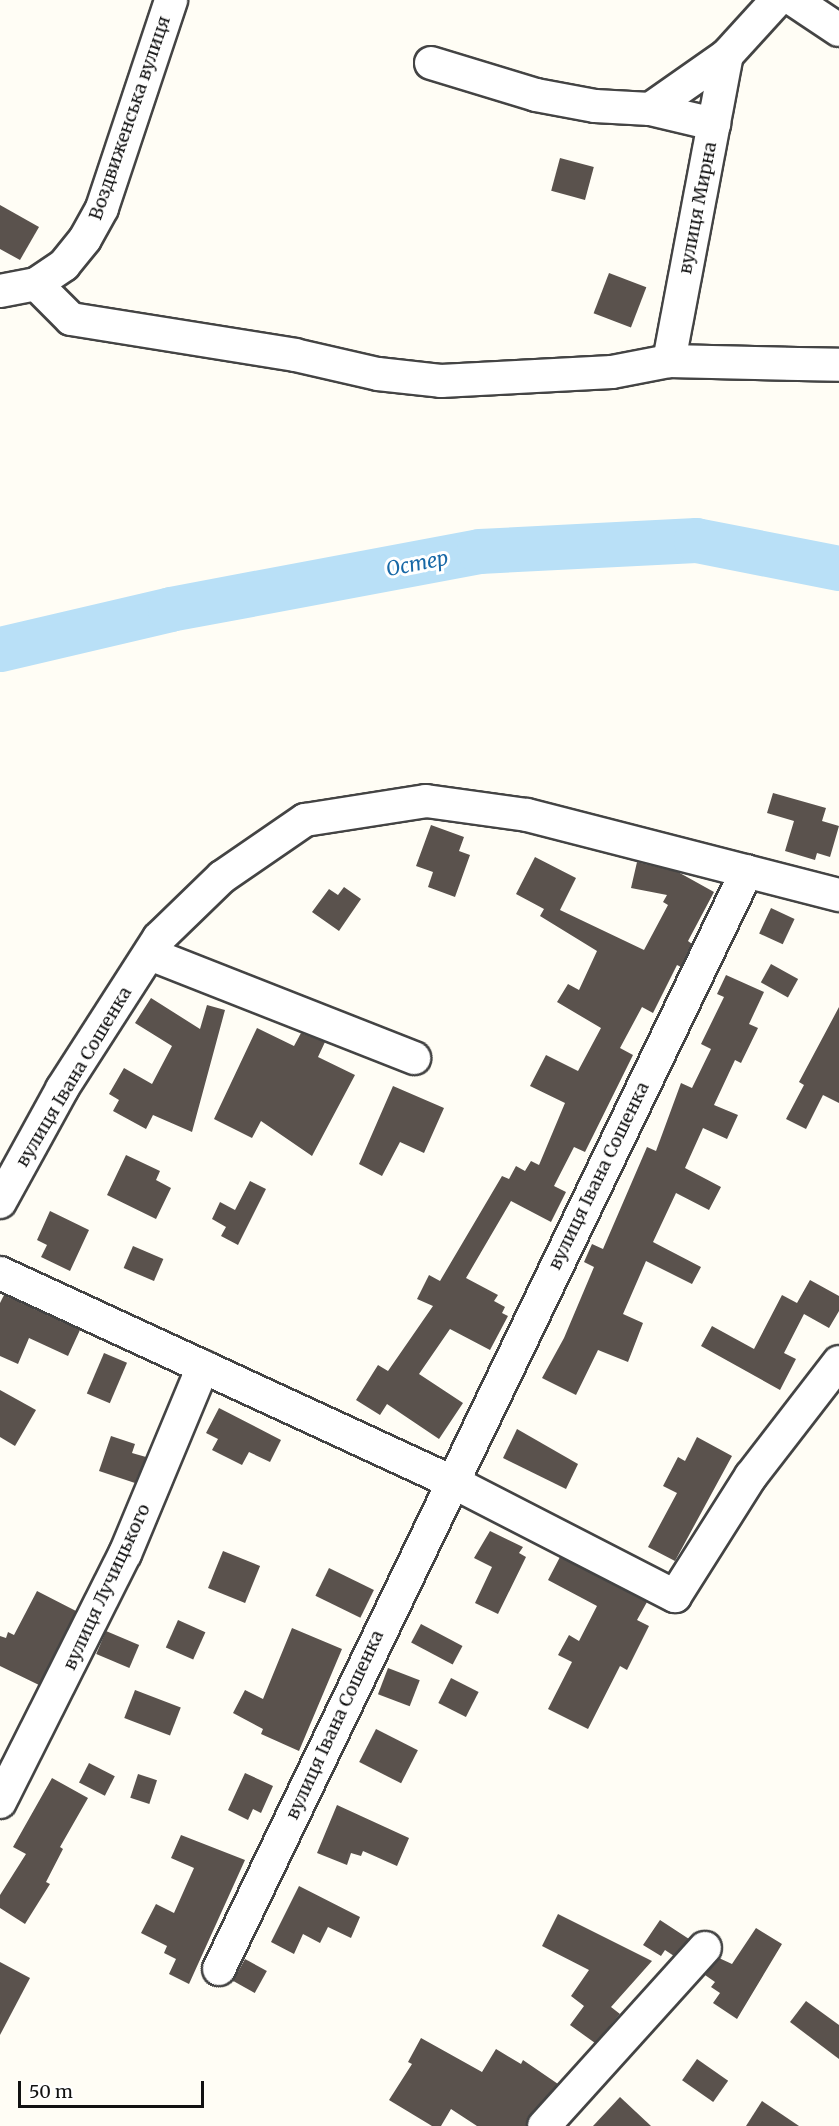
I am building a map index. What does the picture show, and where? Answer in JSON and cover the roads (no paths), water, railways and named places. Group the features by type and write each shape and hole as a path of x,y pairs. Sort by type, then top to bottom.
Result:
{"street":[{"name":"Воздвиженська вулиця","path":"0,291 36,284 64,265 85,239 102,208 171,0"},
{"path":"650,109 727,55 777,0"},
{"path":"794,0 839,30"},
{"name":"вулиця Мирна","path":"669,361 727,55"},
{"path":"431,63 536,95 595,106 650,109 714,124"},
{"path":"36,284 71,319 296,355 378,374 441,381 612,372 669,361 839,365"},
{"name":"вулиця Івана Сошенка","path":"0,1202 62,1089 159,938 222,877 305,820 426,801 527,815 839,895"},
{"name":"вулиця Івана Сошенка","path":"219,1969 450,1481 747,871"},
{"path":"150,954 414,1058"},
{"path":"0,1273 450,1481 675,1596 751,1476 839,1362"},
{"name":"вулиця Лучицького","path":"0,1802 125,1554 203,1367"},
{"path":"544,2126 705,1948"}],"waterway":[{"name":"Остер","path":"0,649 170,609 479,551 696,540 839,568"}]}
